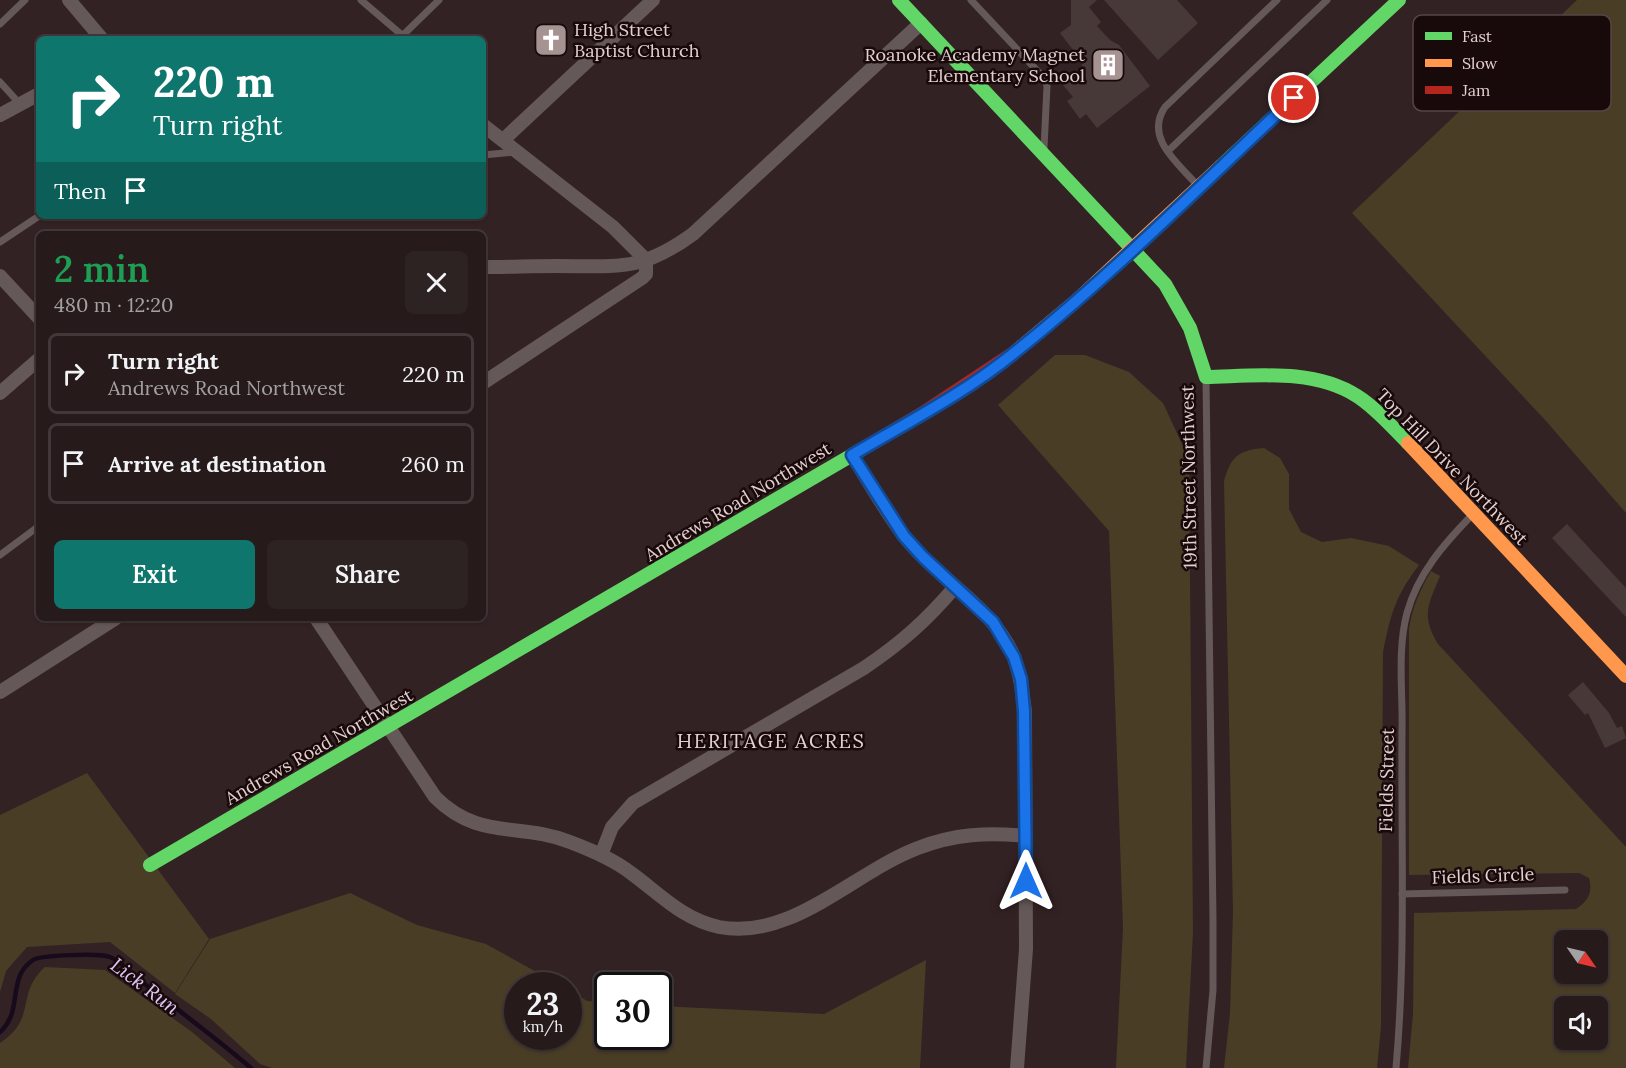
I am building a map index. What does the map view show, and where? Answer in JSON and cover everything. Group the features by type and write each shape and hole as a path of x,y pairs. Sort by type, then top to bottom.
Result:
{"street":[{"path":"69,0 99,36"},
{"path":"503,140 653,0"},
{"name":"19th Street Northwest","path":"899,0 1165,284 1181,307 1199,346 1206,377"},
{"name":"Andrews Road Northwest","path":"150,866 852,455 1013,354 1132,249 1399,0"},
{"path":"486,267 607,267 646,260 675,247 693,234 921,22"},
{"path":"0,115 36,96"},
{"path":"486,127 613,227 646,260 646,274 642,278 486,381"},
{"path":"0,276 36,315"},
{"path":"0,393 36,362"},
{"name":"Top Hill Drive Northwest","path":"1206,377 1281,376 1336,386 1352,393 1388,422 1626,676"},
{"path":"852,455 904,536 993,622 1004,637 1021,679 1024,711 1026,949 1017,1068"},
{"path":"601,855 612,827 633,803 864,668 925,622 956,587"},
{"path":"0,693 111,621"},
{"path":"318,621 435,797 447,809 481,826 556,837 601,855 630,872 678,911 698,921 719,927 740,929 774,924 798,914 884,864 942,840 995,833 1026,836"}],"lane":[{"path":"0,24 25,0"},
{"path":"361,0 400,36"},
{"path":"402,36 439,0"},
{"path":"971,0 1044,78 1047,86 1044,155"},
{"path":"1198,187 1164,147 1157,124 1165,107 1278,0"},
{"path":"1168,151 1327,0"},
{"path":"0,82 20,104"},
{"path":"486,155 518,152"},
{"path":"0,242 36,218"},
{"name":"19th Street Northwest","path":"1206,377 1213,920 1213,990 1206,1068"},
{"name":"Fields Street","path":"1396,1068 1403,976 1401,806 1404,627 1414,592 1428,566 1444,544 1474,513"},
{"path":"0,555 36,528"},
{"name":"Fields Circle","path":"1402,894 1565,890"}],"shaded area":[{"path":"1577,0 1626,0 1626,513 1546,421 1352,213 1460,111 1611,111 1611,15 1561,15"},
{"path":"1055,355 1085,355 1129,372 1163,403 1189,459 1193,932 1186,1068 1116,1068 1123,928 1109,531 998,405"},
{"path":"1264,448 1280,458 1289,474 1289,509 1301,532 1322,542 1351,538 1389,546 1419,565 1404,587 1395,606 1383,652 1381,1027 1377,1068 1224,1068 1230,1013 1233,911 1224,481 1237,456"},
{"path":"1431,571 1440,576 1428,610 1429,626 1438,644 1626,847 1626,1068 1408,1068 1413,1014 1414,913 1576,909 1584,903 1590,892 1589,878 1579,873 1409,875 1409,629 1420,592"},
{"path":"87,773 209,939 175,993 110,942 27,947 6,971 0,992 0,815"},
{"path":"350,893 417,925 486,944 537,972 504,972 504,1050 582,1050 582,998 594,1001 594,1050 672,1050 672,1007 824,1014 926,960 920,1068 272,1068 260,1064 211,1019 175,994 210,939"},
{"path":"45,967 105,970 192,1032 235,1068 0,1068 0,1043 12,1034 19,1024 31,987"}],"building":[{"name":"Roanoke Academy Magnet Elementary School","path":"1071,0 1097,0 1089,7 1101,22 1097,26 1110,40 1119,45 1150,86 1097,128 1086,114 1080,119 1067,101 1073,97 1063,85 1083,69 1080,59 1060,33 1071,25"},
{"path":"1104,0 1177,0 1198,23 1158,60"},
{"path":"1567,524 1626,588 1626,617 1552,538"},
{"path":"1583,682 1609,713 1617,728 1622,726 1626,738 1605,748 1588,713 1585,715 1568,695"}],"waterway":[{"name":"Lick Run","path":"0,1032 7,1024 11,1014 20,976 33,960 58,956 104,956 124,966 251,1068"}],"traffic: fast":[{"path":"899,0 1165,284 1190,328 1206,377 1264,375 1303,377 1322,381 1340,387 1364,401 1408,443"},
{"path":"1221,166 1399,0"},
{"path":"150,865 859,451"}],"traffic: slow":[{"path":"1015,352 1077,300 1221,166"},
{"path":"1408,443 1626,676"}],"traffic: jam":[{"path":"859,451 923,413 1015,352"}],"place":[{"name":"High Street Baptist Church","path":"551,40"},
{"name":"Roanoke Academy Magnet Elementary School","path":"1108,65"}],"district":[{"name":"HERITAGE ACRES","path":"771,741"}],"route":[{"path":"1026,881 1024,711 1021,679 1014,657 993,622 923,557 904,536 852,455 1013,354 1077,300 1294,98"}]}
